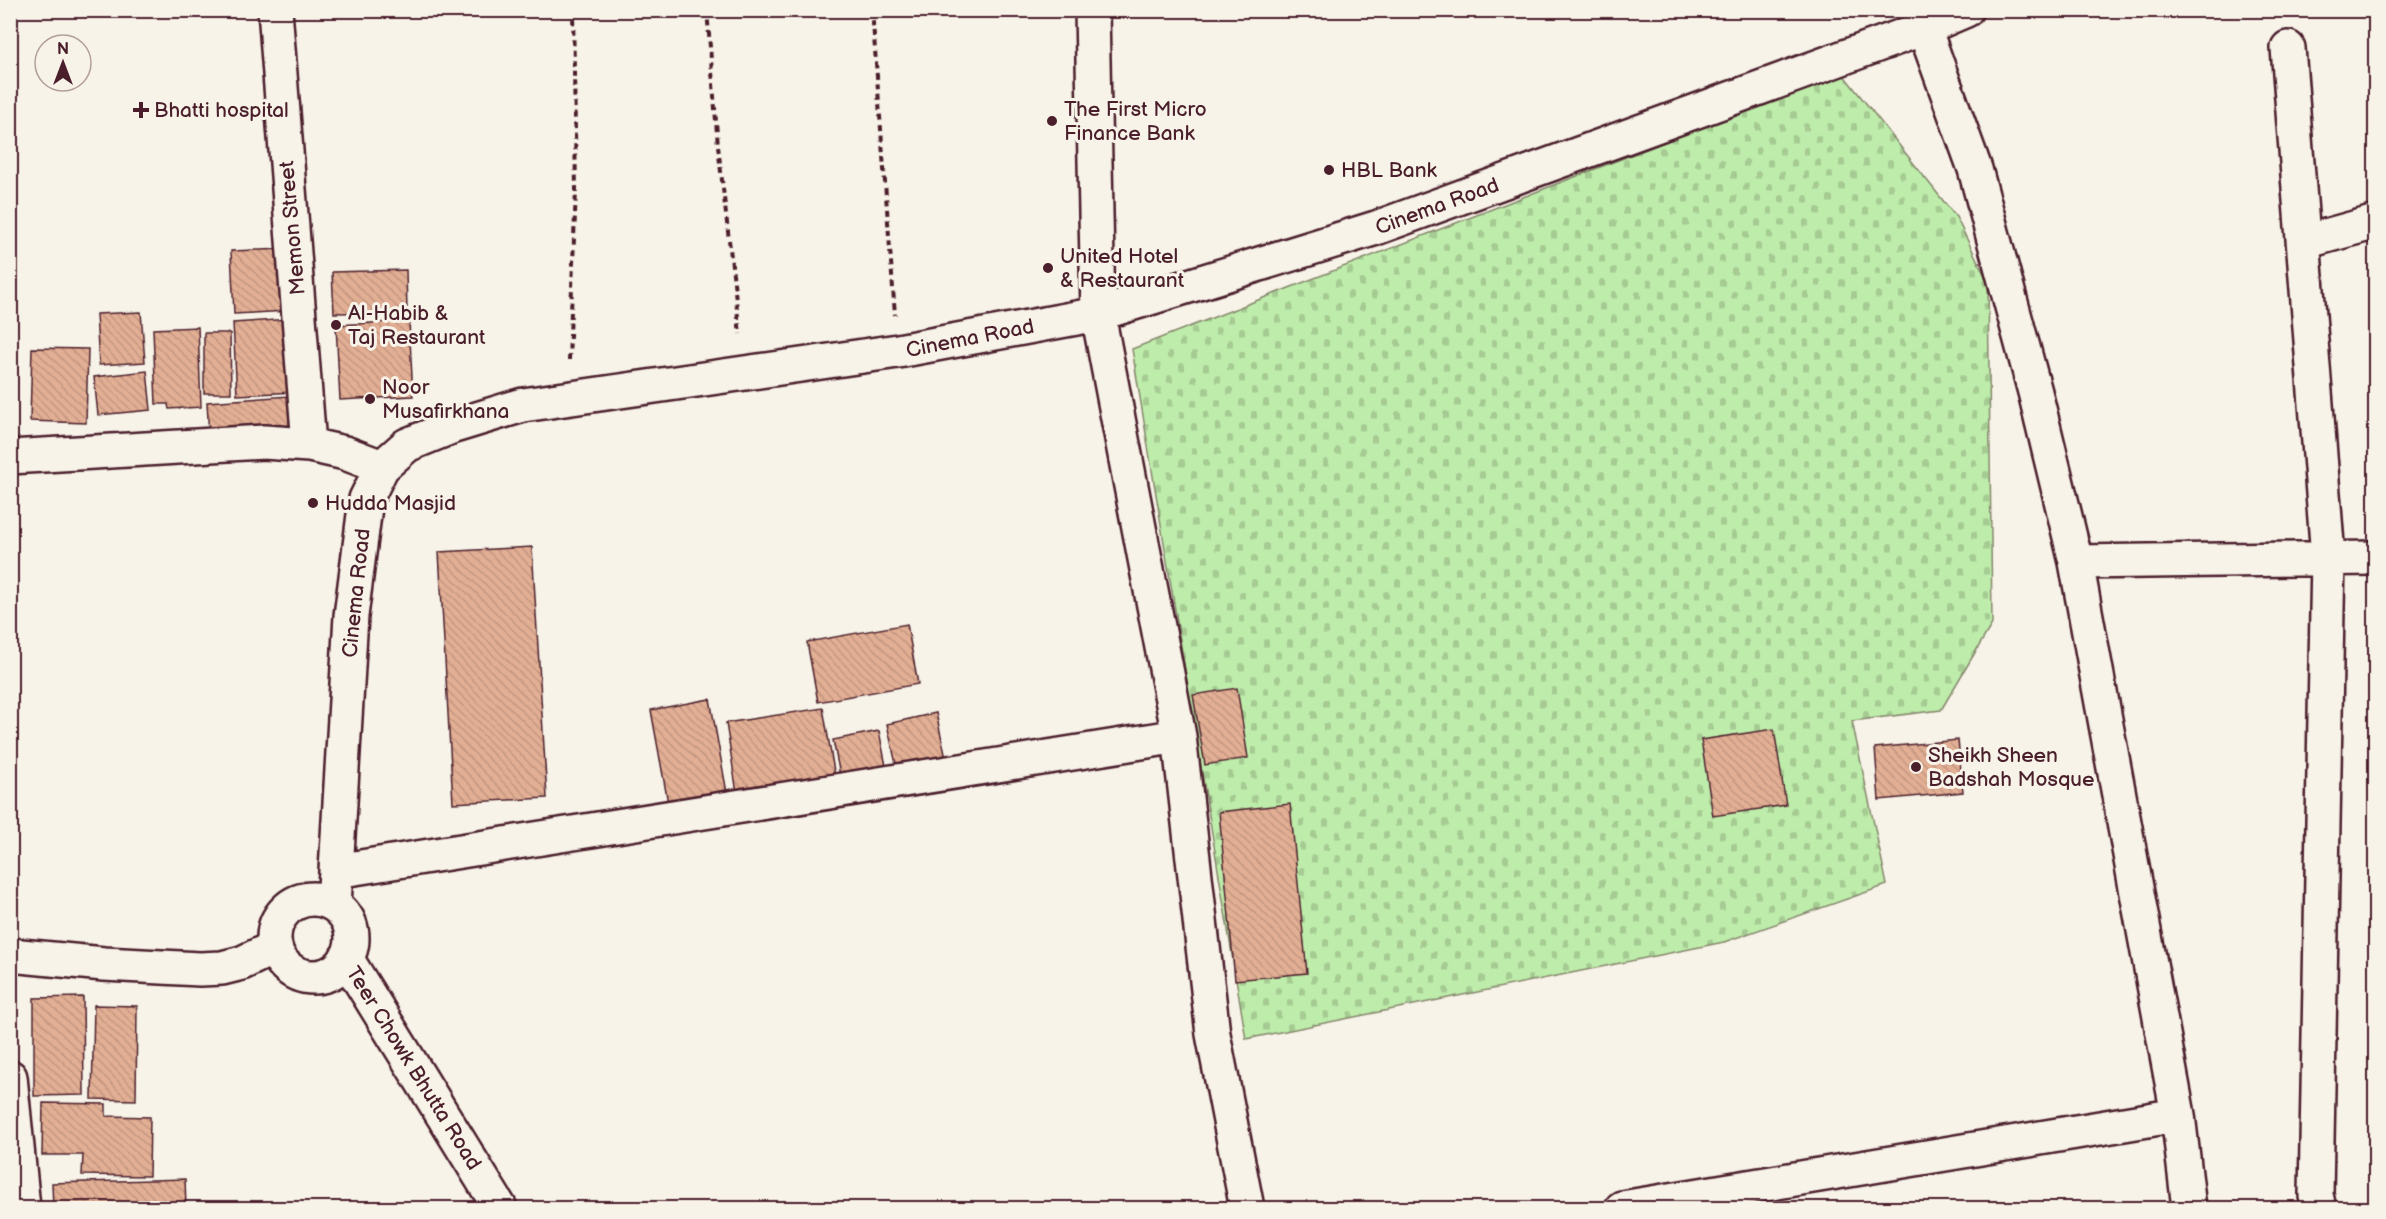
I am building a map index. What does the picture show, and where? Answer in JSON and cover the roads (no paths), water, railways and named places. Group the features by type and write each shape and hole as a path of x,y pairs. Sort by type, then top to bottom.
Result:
{"street":[{"name":"Memon Street","path":"275,10 309,445"},
{"path":"1092,10 1098,314 1179,736 1213,1034 1247,1209"},
{"name":"Cinema Road","path":"334,905 351,616 366,499 382,467 407,445 454,426 523,405 898,351 1098,314 1376,228 1924,28 1966,10"},
{"path":"1924,28 1975,169 2036,392 2076,562 2178,1115 2189,1209"},
{"path":"2288,48 2328,558 2316,1183 2319,1209"},
{"path":"2304,242 2376,222"},
{"path":"10,457 264,442 309,445 345,453 382,467"},
{"path":"2076,562 2376,558"},
{"path":"336,871 1179,736"},
{"path":"304,899 319,899 334,905 345,915 351,929 351,944 346,958 336,969 322,976 307,976 292,970 281,960 274,946 274,932 279,917 290,906 304,899"},
{"path":"10,955 104,964 200,969 222,968 242,963 274,946"},
{"name":"Teer Chowk Bhutta Road","path":"346,958 500,1209"},
{"path":"10,1077 23,1209"},
{"path":"1622,1209 2178,1115"}],"place":[{"name":"Bhatti hospital","path":"141,110"},
{"name":"The First Micro Finance Bank","path":"1052,121"},
{"name":"HBL Bank","path":"1329,170"},
{"name":"United Hotel & Restaurant","path":"1048,268"},
{"name":"Al-Habib & Taj Restaurant","path":"336,325"},
{"name":"Noor Musafirkhana","path":"370,399"},
{"name":"Hudda Masjid","path":"313,503"},
{"name":"Sheikh Sheen Badshah Mosque","path":"1916,767"}]}
